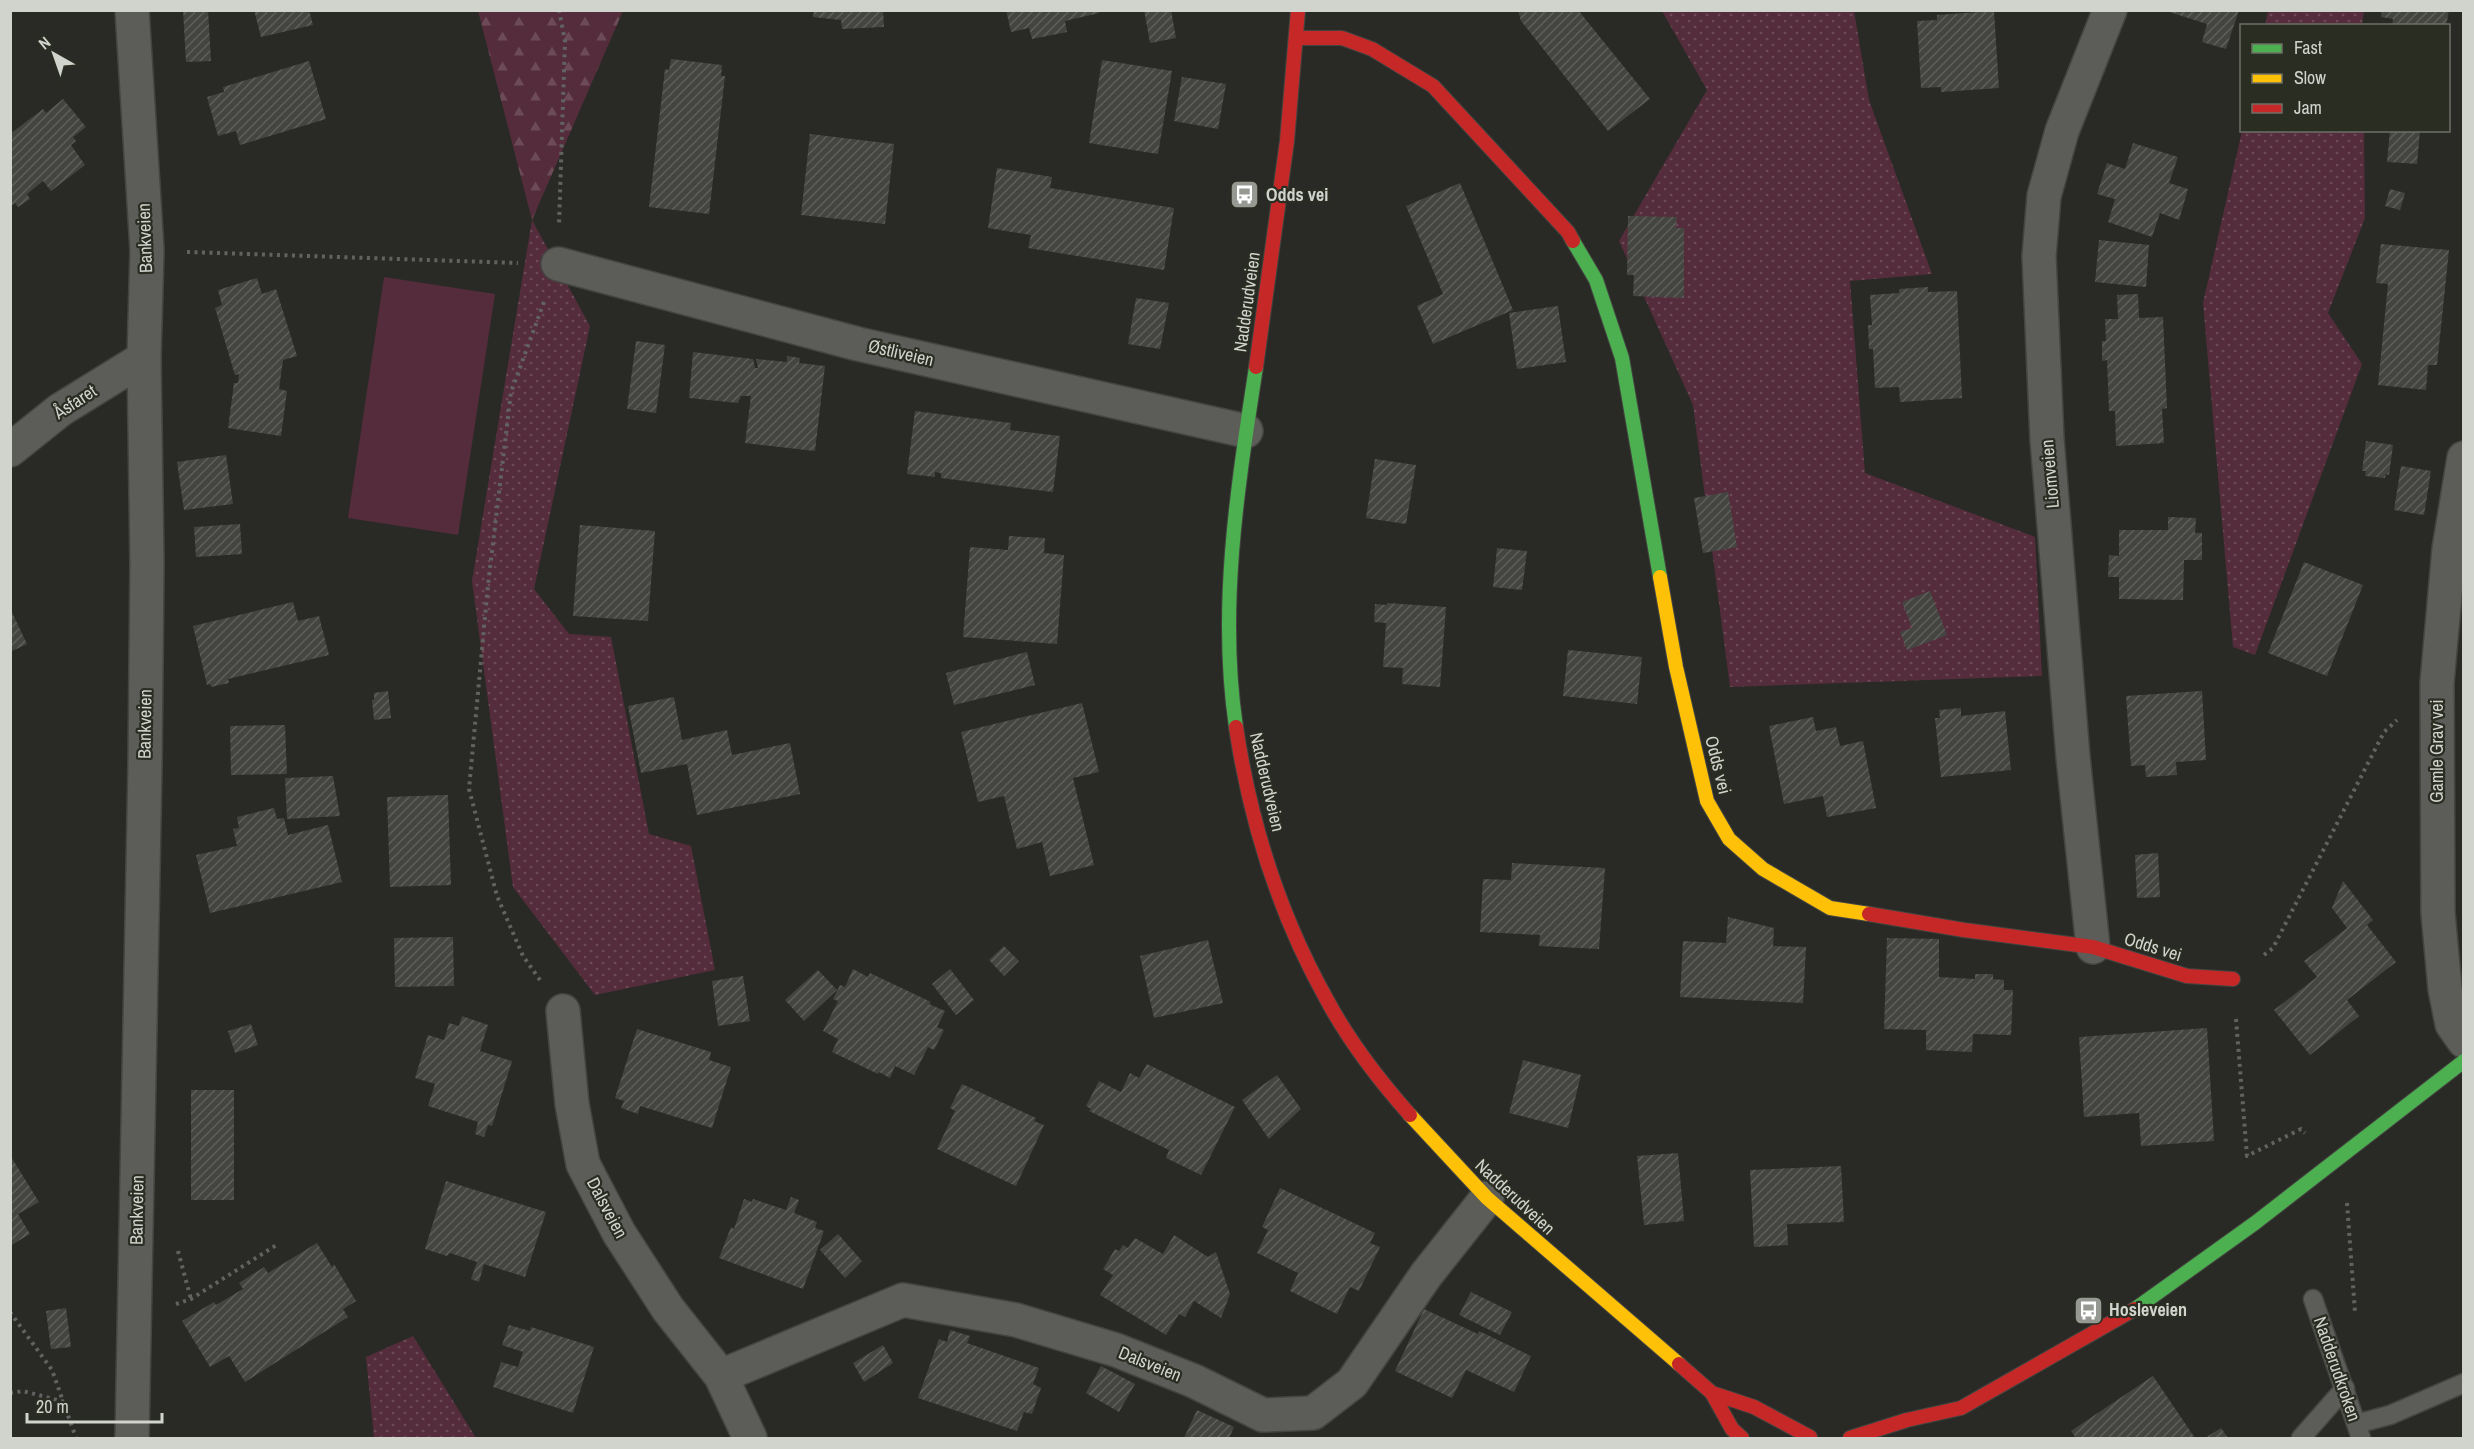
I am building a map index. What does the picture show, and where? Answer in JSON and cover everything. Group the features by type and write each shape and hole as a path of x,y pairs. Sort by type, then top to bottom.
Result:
{"main road":[{"name":"Nadderudveien","path":"1298,10 1281,191 1246,430 1234,536 1228,629 1235,720 1242,768 1282,907 1327,999 1370,1067 1451,1161 1487,1198 1712,1393 1732,1429 1742,1438"},
{"name":"Odds vei","path":"1297,38 1342,38 1372,49 1433,86 1568,232 1596,280 1622,358 1676,667 1707,801 1729,839 1764,868 1830,908 1964,930 2093,947 2187,976 2234,979"},
{"path":"1944,1424 1962,1408 2152,1298 2255,1223 2463,1061"},
{"name":"Nadderudveien","path":"1712,1393 1754,1407 1824,1437"},
{"path":"1850,1438 1907,1420 1962,1408"}],"street":[{"name":"Bankveien","path":"132,10 147,250 144,358 147,576 132,1438"},
{"name":"Liomveien","path":"2093,947 2073,757 2048,451 2039,256 2044,196 2062,131 2110,10"},
{"name":"Østliveien","path":"558,264 858,344 1246,430"},
{"name":"Åsfaret","path":"10,450 60,410 144,358"},
{"name":"Gamle Grav vei","path":"2463,458 2449,549 2437,682 2438,914 2445,989 2452,1024 2463,1041"},
{"name":"Dalsveien","path":"563,1011 572,1104 583,1164 619,1233 668,1309 721,1376 750,1438"},
{"name":"Dalsveien","path":"721,1376 903,1300 1016,1320 1116,1350 1194,1381 1263,1414 1313,1413 1352,1383 1426,1275 1487,1198"}],"lane":[{"name":"Nadderudkroken","path":"2313,1299 2359,1431"},
{"path":"2359,1431 2463,1383"},
{"path":"2301,1438 2345,1388"}],"path":[{"path":"559,10 565,41 558,264 511,392 488,585 469,789 496,896 523,956 563,1011"},
{"path":"147,250 558,264"},
{"path":"2311,1140 2301,1129 2247,1155 2234,979 2273,948 2384,732 2437,682"},
{"path":"2347,1197 2355,1316"},
{"path":"134,1314 165,1308 191,1299 278,1244"},
{"path":"10,1312 52,1370 76,1438"},
{"path":"10,1393 22,1391 65,1402"}],"green space":[{"path":"2268,10 2364,11 2362,24 2265,24"},
{"path":"478,11 623,11 532,220"},
{"path":"1662,11 1854,11 1869,100 1932,274 1850,281 1865,473 2035,537 2042,676 1730,687 1693,405 1619,241 1707,90"},
{"path":"2242,132 2364,132 2365,218 2328,313 2362,364 2255,655 2233,647 2203,303"},
{"path":"532,220 590,326 534,589 569,634 611,637 649,834 691,846 715,970 595,995 513,887 472,581"},
{"path":"384,277 495,294 458,535 348,518"},
{"path":"413,1336 476,1438 374,1438 366,1357"}],"building":[{"path":"183,10 208,10 211,61 186,62"},
{"path":"254,10 309,10 313,25 261,37"},
{"path":"814,10 883,10 884,27 842,29 841,20 813,17"},
{"path":"1006,10 1099,10 1099,13 1065,21 1067,32 1032,39 1029,28 1011,32"},
{"path":"1144,10 1171,10 1176,38 1150,43"},
{"path":"1518,10 1578,10 1650,99 1608,131 1521,21"},
{"path":"2163,10 2239,10 2226,49 2202,42 2207,24"},
{"path":"2382,10 2449,10 2446,24 2392,24 2393,19 2381,17"},
{"path":"1994,11 1999,88 1941,92 1941,87 1921,88 1917,21 1937,20 1937,15"},
{"path":"671,59 722,65 721,76 725,76 709,214 649,207 665,69 669,70"},
{"path":"1102,60 1172,71 1158,154 1089,143"},
{"path":"309,61 326,119 240,145 236,131 218,136 207,97 224,92 223,87"},
{"path":"1182,77 1226,84 1218,129 1174,121"},
{"path":"63,99 86,127 73,137 76,141 71,145 85,165 51,191 43,181 27,194 30,199 18,207 15,203 10,207 10,134 43,109 46,113"},
{"path":"2390,132 2420,132 2417,164 2387,162"},
{"path":"810,134 894,144 885,224 801,215"},
{"path":"2133,143 2178,157 2169,183 2188,189 2179,220 2160,213 2152,237 2108,222 2115,199 2097,194 2107,163 2125,169"},
{"path":"997,168 1052,177 1050,188 1174,208 1164,270 1028,248 1031,235 988,228"},
{"path":"1460,183 1513,310 1433,344 1417,306 1443,294 1406,206"},
{"path":"2390,189 2405,193 2400,210 2385,206"},
{"path":"1628,216 1677,217 1676,228 1684,228 1684,298 1633,296 1634,275 1627,275"},
{"path":"2099,240 2149,245 2146,287 2095,282"},
{"path":"2381,244 2449,250 2437,365 2428,365 2426,390 2378,385 2388,284 2376,283"},
{"path":"257,278 262,294 276,289 297,356 283,360 279,389 287,391 281,436 228,428 234,383 238,383 239,374 235,375 215,308 222,305 218,290"},
{"path":"1928,287 1928,292 1957,291 1962,398 1900,402 1899,387 1875,388 1873,349 1869,349 1868,325 1872,325 1870,295 1899,293 1899,289"},
{"path":"2138,294 2139,318 2163,317 2167,408 2162,409 2164,443 2116,446 2115,411 2109,411 2107,360 2102,361 2102,341 2106,341 2105,319 2118,319 2117,295"},
{"path":"1136,298 1169,303 1160,349 1128,344"},
{"path":"1558,306 1566,362 1517,369 1509,313"},
{"path":"636,341 665,345 656,413 627,409"},
{"path":"693,352 753,359 755,368 758,368 756,359 787,362 787,356 800,358 799,363 825,366 815,451 745,443 751,396 741,396 738,403 689,398"},
{"path":"915,411 1011,423 1010,430 1060,436 1053,492 941,478 941,473 935,472 935,477 907,474"},
{"path":"2366,441 2393,445 2389,475 2386,474 2385,478 2365,476 2366,471 2362,471"},
{"path":"226,455 233,504 184,510 177,462"},
{"path":"1375,459 1416,465 1406,524 1366,518"},
{"path":"2401,466 2431,471 2424,515 2394,510"},
{"path":"1728,492 1737,547 1703,553 1694,498"},
{"path":"2168,517 2196,518 2195,533 2202,533 2202,560 2184,560 2183,600 2119,599 2119,577 2108,577 2109,555 2119,556 2119,530 2168,530"},
{"path":"240,524 242,554 196,557 194,527"},
{"path":"580,525 655,531 648,621 573,616"},
{"path":"1009,536 1045,538 1044,553 1064,555 1057,644 963,637 970,547 1008,550"},
{"path":"1497,548 1527,551 1522,590 1493,587"},
{"path":"2304,562 2363,585 2327,676 2268,653"},
{"path":"1930,591 1947,635 1907,650 1900,632 1912,628 1902,602"},
{"path":"293,602 298,621 319,616 329,655 228,679 229,683 211,687 210,684 207,685 193,626"},
{"path":"1387,603 1446,607 1440,687 1402,684 1403,668 1383,667 1386,623 1374,622 1375,604 1387,605"},
{"path":"10,608 27,644 10,652"},
{"path":"1568,650 1642,657 1637,704 1563,696"},
{"path":"1027,652 1035,685 954,705 946,673"},
{"path":"388,691 391,718 374,720 372,700 374,700 374,693"},
{"path":"2202,691 2206,760 2176,762 2177,775 2146,777 2145,765 2131,766 2126,696"},
{"path":"674,697 682,740 727,730 732,755 790,743 800,794 697,815 687,764 641,773 628,706"},
{"path":"1082,703 1099,772 1073,778 1094,865 1050,876 1042,842 1017,849 1004,796 978,802 961,732"},
{"path":"1961,708 1961,716 2005,711 2011,770 1941,777 1935,718 1940,718 1939,710"},
{"path":"1813,717 1816,731 1836,727 1840,746 1863,741 1876,808 1827,817 1823,796 1784,804 1769,726"},
{"path":"285,725 287,774 231,775 230,726"},
{"path":"333,776 340,816 287,819 285,778"},
{"path":"448,795 451,885 390,887 387,797"},
{"path":"274,808 277,819 284,818 288,835 328,825 342,882 210,913 196,855 237,846 233,829 239,828 237,817"},
{"path":"2158,853 2160,897 2137,898 2135,855"},
{"path":"1512,863 1605,868 1599,949 1539,946 1540,935 1480,932 1483,879 1511,880"},
{"path":"2343,881 2373,920 2367,925 2396,962 2347,1000 2359,1016 2310,1055 2274,1010 2317,977 2304,961 2347,928 2332,908"},
{"path":"1728,917 1774,928 1773,946 1806,947 1803,1003 1680,997 1683,941 1726,943"},
{"path":"453,937 454,986 395,987 394,938"},
{"path":"1887,938 1939,939 1939,977 1975,979 1975,974 1993,974 1993,979 2004,980 2004,990 2013,990 2011,1035 1973,1034 1972,1052 1926,1050 1926,1030 1884,1029"},
{"path":"1208,940 1223,1003 1154,1018 1140,956"},
{"path":"1004,946 1019,961 1004,976 989,960"},
{"path":"853,969 868,977 870,973 945,1011 937,1027 944,1030 934,1050 928,1047 914,1075 895,1066 890,1078 832,1052 838,1039 823,1031 838,1001 833,999 840,985 845,987"},
{"path":"950,969 974,1000 956,1015 932,984"},
{"path":"818,970 837,990 804,1021 785,1000"},
{"path":"743,976 750,1021 718,1026 712,981"},
{"path":"462,1016 488,1025 480,1051 512,1061 492,1126 488,1125 484,1137 475,1134 478,1122 428,1106 435,1084 415,1078 428,1035 444,1040 449,1023 459,1026"},
{"path":"251,1024 258,1045 235,1053 228,1031"},
{"path":"2207,1028 2214,1141 2141,1146 2139,1113 2084,1117 2079,1037"},
{"path":"637,1029 711,1052 709,1060 731,1067 712,1128 640,1106 638,1114 621,1108 624,1101 615,1098"},
{"path":"1523,1060 1581,1075 1568,1128 1509,1113"},
{"path":"1147,1064 1235,1107 1201,1175 1166,1158 1169,1150 1089,1111 1091,1109 1086,1106 1099,1081 1121,1092 1130,1073 1139,1078"},
{"path":"1277,1075 1301,1109 1269,1139 1242,1100"},
{"path":"962,1084 1036,1118 1034,1121 1044,1125 1016,1186 937,1149 955,1111 950,1108"},
{"path":"191,1090 234,1090 234,1200 191,1200"},
{"path":"1678,1153 1684,1221 1644,1225 1637,1156"},
{"path":"10,1155 39,1202 18,1214 30,1234 10,1246"},
{"path":"1841,1166 1844,1222 1787,1224 1788,1245 1754,1247 1750,1170"},
{"path":"446,1181 546,1212 525,1277 484,1264 479,1282 471,1279 477,1262 450,1253 447,1256 425,1249"},
{"path":"1280,1188 1375,1233 1370,1243 1380,1247 1359,1291 1350,1287 1337,1314 1290,1291 1298,1273 1257,1253 1268,1230 1262,1227"},
{"path":"791,1197 799,1200 794,1213 817,1222 815,1228 824,1231 803,1289 719,1258 731,1227 734,1229 744,1199 752,1202 753,1199 786,1210"},
{"path":"838,1234 862,1261 845,1278 820,1250"},
{"path":"1174,1235 1208,1257 1216,1252 1230,1294 1221,1318 1194,1301 1185,1317 1179,1314 1166,1335 1100,1295 1113,1275 1103,1269 1115,1249 1119,1251 1123,1245 1128,1248 1135,1238 1163,1254"},
{"path":"317,1243 332,1267 334,1264 356,1301 343,1309 348,1317 245,1382 229,1356 210,1367 182,1321 214,1302 216,1305 243,1289 239,1283 264,1267 268,1273"},
{"path":"1471,1292 1512,1312 1500,1335 1459,1315"},
{"path":"66,1308 71,1347 51,1349 46,1311"},
{"path":"1424,1309 1478,1334 1479,1331 1531,1356 1514,1392 1466,1370 1452,1398 1395,1371"},
{"path":"509,1325 530,1331 531,1327 594,1347 573,1413 493,1387 501,1362 518,1367 523,1352 502,1345"},
{"path":"950,1330 970,1336 967,1343 1039,1368 1033,1384 1041,1388 1032,1414 1024,1412 1017,1431 918,1398 939,1339 947,1342"},
{"path":"883,1345 893,1363 864,1382 853,1363"},
{"path":"1101,1366 1135,1384 1119,1412 1086,1393"},
{"path":"2153,1376 2195,1438 2076,1438 2071,1431"},
{"path":"1197,1410 1234,1427 1229,1438 1184,1438"},
{"path":"2221,1428 2228,1438 2205,1438"}],"traffic: fast":[{"path":"1573,241 1596,280 1622,358 1660,577"},
{"path":"1236,727 1229,637 1232,546 1256,367"},
{"path":"2135,1309 2255,1223 2464,1061"}],"traffic: slow":[{"path":"1660,577 1676,667 1707,801 1729,839 1763,869 1830,908 1869,914"},
{"path":"1410,1115 1487,1198 1679,1364"}],"traffic: jam":[{"path":"1256,367 1287,141 1298,10"},
{"path":"1297,38 1342,38 1372,49 1433,86 1568,232 1573,241"},
{"path":"1236,727 1259,833 1269,867 1295,935 1310,968 1345,1030 1376,1074 1410,1115"},
{"path":"1869,914 1964,930 2093,947 2187,976 2233,979"},
{"path":"1850,1438 1907,1420 1961,1408 2135,1309"},
{"path":"1679,1364 1712,1393 1732,1429 1742,1438"},
{"path":"1712,1393 1754,1407 1810,1437"}],"place":[{"name":"Odds vei","path":"1245,195"},
{"name":"Hosleveien","path":"2088,1310"}]}
